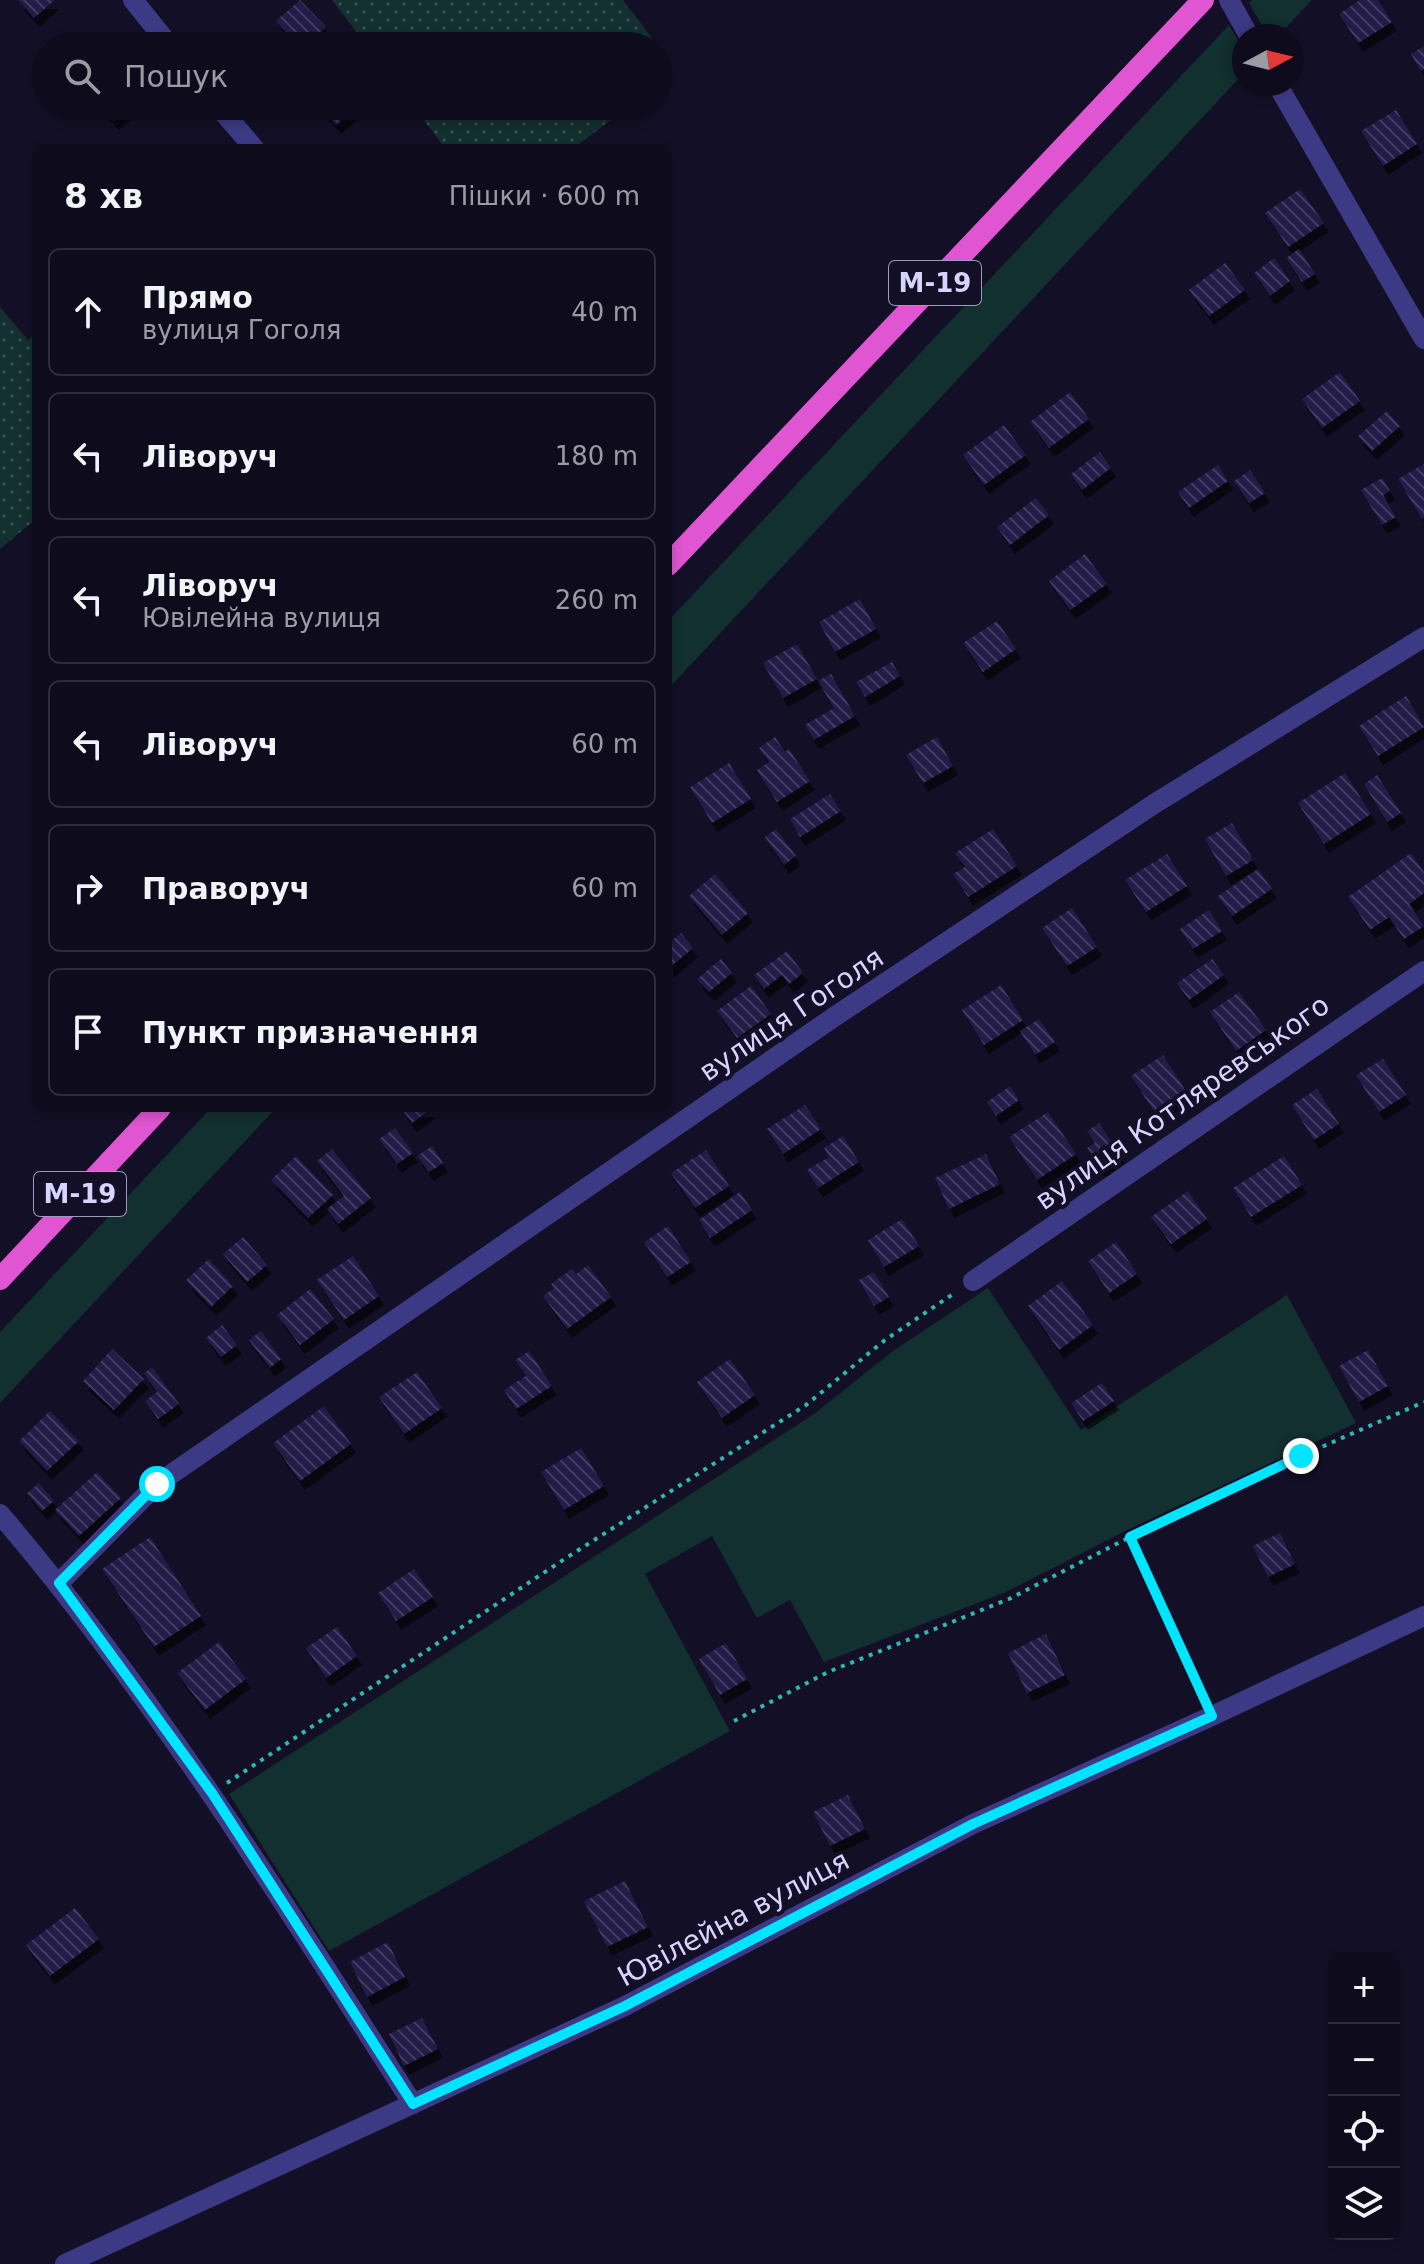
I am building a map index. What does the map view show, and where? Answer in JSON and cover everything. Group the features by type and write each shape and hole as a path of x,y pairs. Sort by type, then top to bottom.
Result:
{"highway":[{"name":"М-19","path":"672,561 1203,0"},
{"name":"М-19","path":"0,1279 156,1112"}],"street":[{"path":"133,0 159,32"},
{"path":"1229,0 1242,24"},
{"path":"1284,96 1424,339"},
{"path":"230,120 251,144"},
{"name":"вулиця Гоголя","path":"59,1583 157,1484 834,1017 1154,804 1424,637"},
{"name":"вулиця Котляревського","path":"973,1281 1424,971"},
{"path":"0,1514 59,1583 212,1793 413,2104"},
{"name":"Ювілейна вулиця","path":"65,2264 625,2006 973,1824 1424,1616"}],"path":[{"path":"212,1793 566,1558 806,1405 885,1340 973,1281"},
{"path":"734,1721 828,1672 1009,1599 1130,1537 1424,1402"},
{"path":"1130,1537 1212,1716"}],"green space":[{"path":"332,0 623,0 647,32 356,32"},
{"path":"1252,0 1312,0 1289,24 1261,24 1249,3"},
{"path":"1229,25 1232,30 1232,86 672,685 672,617"},
{"path":"424,120 611,120 579,144 442,144"},
{"path":"0,307 28,340 32,337 32,522 0,549"},
{"path":"207,1112 272,1112 0,1403 0,1332"},
{"path":"988,1288 1081,1430 1287,1295 1356,1423 1127,1530 1006,1592 824,1662 790,1600 757,1618 712,1536 645,1574 730,1731 329,1951 229,1794 814,1414 893,1351"}],"building":[{"path":"18,0 55,0 34,18"},
{"path":"300,0 326,27 320,32 286,32 276,21"},
{"path":"1360,0 1378,0 1392,22 1358,43 1339,14"},
{"path":"1424,46 1424,69 1421,71 1411,54"},
{"path":"1396,110 1417,144 1383,166 1361,131"},
{"path":"1300,189 1324,223 1288,247 1265,213"},
{"path":"1299,249 1315,274 1302,282 1286,258"},
{"path":"1274,258 1290,281 1270,296 1254,273"},
{"path":"1225,263 1245,290 1209,316 1189,290"},
{"path":"1340,372 1360,401 1322,428 1302,399"},
{"path":"1070,392 1089,419 1049,448 1030,422"},
{"path":"1387,411 1400,426 1372,451 1358,436"},
{"path":"1004,425 1026,455 984,485 963,455"},
{"path":"1100,452 1111,468 1082,490 1071,474"},
{"path":"1424,464 1424,518 1422,519 1398,479"},
{"path":"1218,465 1228,481 1189,508 1178,492"},
{"path":"1250,470 1265,493 1249,503 1234,481"},
{"path":"1382,478 1390,491 1383,495 1396,517 1382,525 1361,490"},
{"path":"1036,498 1049,515 1010,545 997,527"},
{"path":"1085,554 1107,584 1070,610 1049,581"},
{"path":"860,599 876,629 835,652 819,622"},
{"path":"997,621 1016,649 983,672 963,643"},
{"path":"797,644 817,679 783,698 763,663"},
{"path":"892,662 900,676 865,697 856,682"},
{"path":"831,674 855,716 814,740 805,725 834,708 818,681"},
{"path":"1406,696 1424,727 1378,756 1359,726"},
{"path":"775,737 785,752 789,749 810,781 777,802 757,770 769,762 759,748"},
{"path":"937,737 953,766 923,783 906,755"},
{"path":"729,763 751,799 712,823 690,787"},
{"path":"1345,773 1371,814 1324,844 1298,803"},
{"path":"1377,775 1401,813 1387,822 1364,784"},
{"path":"830,794 841,811 800,837 790,819"},
{"path":"1232,823 1253,860 1226,876 1205,839"},
{"path":"776,829 796,856 784,865 765,837"},
{"path":"993,829 1017,866 968,897 953,874 965,867 955,853"},
{"path":"1411,853 1424,872 1424,893 1409,904 1424,926 1404,939 1389,917 1370,930 1348,897"},
{"path":"1167,854 1187,886 1146,912 1125,880"},
{"path":"1258,869 1272,889 1232,916 1218,896"},
{"path":"715,874 748,913 722,935 689,896"},
{"path":"1072,908 1097,947 1067,966 1042,928"},
{"path":"1209,910 1222,931 1193,949 1180,929"},
{"path":"681,933 693,948 672,966 672,941"},
{"path":"787,951 803,973 789,984 782,975 764,989 754,975"},
{"path":"721,959 732,973 709,992 697,979"},
{"path":"1212,959 1224,975 1189,1000 1177,983"},
{"path":"1001,985 1023,1020 984,1045 962,1010"},
{"path":"751,986 771,1014 737,1038 717,1011"},
{"path":"1239,992 1266,1030 1236,1051 1210,1012"},
{"path":"1039,1019 1055,1042 1035,1055 1020,1031"},
{"path":"1163,1055 1187,1093 1155,1113 1131,1076"},
{"path":"1383,1059 1406,1095 1379,1112 1356,1075"},
{"path":"1010,1086 1019,1100 996,1116 987,1102"},
{"path":"1317,1089 1339,1124 1314,1140 1292,1105"},
{"path":"805,1105 821,1129 783,1154 767,1129"},
{"path":"404,1112 427,1112 412,1123"},
{"path":"1048,1112 1076,1154 1037,1180 1009,1137"},
{"path":"1099,1123 1120,1155 1101,1169 1087,1148 1095,1143 1087,1131"},
{"path":"395,1128 413,1153 397,1164 379,1139"},
{"path":"843,1136 859,1162 818,1188 807,1170 829,1157 824,1148"},
{"path":"432,1146 443,1163 429,1172 417,1156"},
{"path":"332,1149 371,1198 338,1224 327,1209 344,1196 317,1161"},
{"path":"706,1150 729,1186 695,1208 671,1173"},
{"path":"986,1154 1000,1184 949,1209 935,1178"},
{"path":"296,1156 333,1195 308,1218 271,1180"},
{"path":"1284,1156 1302,1185 1251,1217 1233,1188"},
{"path":"1188,1191 1207,1219 1171,1244 1151,1217"},
{"path":"740,1192 752,1210 710,1238 699,1220"},
{"path":"902,1219 919,1246 884,1267 868,1240"},
{"path":"668,1226 691,1262 667,1277 644,1242"},
{"path":"243,1237 267,1265 247,1282 223,1254"},
{"path":"1116,1242 1137,1274 1109,1293 1088,1261"},
{"path":"353,1256 379,1296 344,1320 317,1280"},
{"path":"209,1259 233,1286 211,1307 186,1280"},
{"path":"588,1265 611,1297 567,1329 543,1296 554,1288 551,1284 572,1269 576,1274"},
{"path":"874,1272 889,1297 874,1306 859,1280"},
{"path":"1062,1281 1093,1325 1059,1350 1028,1306"},
{"path":"310,1289 334,1319 300,1345 277,1315"},
{"path":"222,1325 237,1345 221,1357 206,1338"},
{"path":"261,1331 281,1359 270,1368 249,1340"},
{"path":"112,1349 144,1379 114,1410 83,1381"},
{"path":"1368,1350 1388,1386 1359,1402 1339,1366"},
{"path":"529,1351 552,1386 516,1409 504,1390 526,1376 515,1360"},
{"path":"730,1359 755,1395 722,1418 697,1382"},
{"path":"152,1367 179,1404 158,1419 145,1401 157,1392 144,1373"},
{"path":"417,1372 442,1408 404,1434 379,1397"},
{"path":"1102,1383 1114,1401 1083,1421 1071,1403"},
{"path":"324,1406 351,1444 300,1481 273,1443"},
{"path":"50,1411 79,1441 47,1471 19,1441"},
{"path":"581,1448 604,1486 564,1510 541,1472"},
{"path":"97,1472 121,1498 79,1536 55,1510"},
{"path":"39,1483 54,1501 42,1511 27,1493"},
{"path":"1280,1533 1295,1564 1268,1577 1253,1546"},
{"path":"150,1537 201,1616 154,1647 102,1569"},
{"path":"414,1569 433,1597 396,1621 378,1593"},
{"path":"337,1627 357,1656 326,1678 306,1648"},
{"path":"1046,1634 1065,1675 1027,1693 1008,1653"},
{"path":"219,1642 246,1679 205,1710 177,1673"},
{"path":"726,1643 747,1679 720,1695 699,1659"},
{"path":"848,1795 865,1829 830,1846 813,1812"},
{"path":"625,1881 648,1927 607,1947 584,1901"},
{"path":"75,1908 99,1939 50,1976 26,1945"},
{"path":"388,1942 405,1977 367,1997 350,1962"},
{"path":"422,2018 438,2049 404,2066 389,2034"}],"route":[{"path":"157,1484 59,1583 212,1793 413,2104 625,2006 973,1824 1212,1716 1130,1537 1301,1456"}]}
